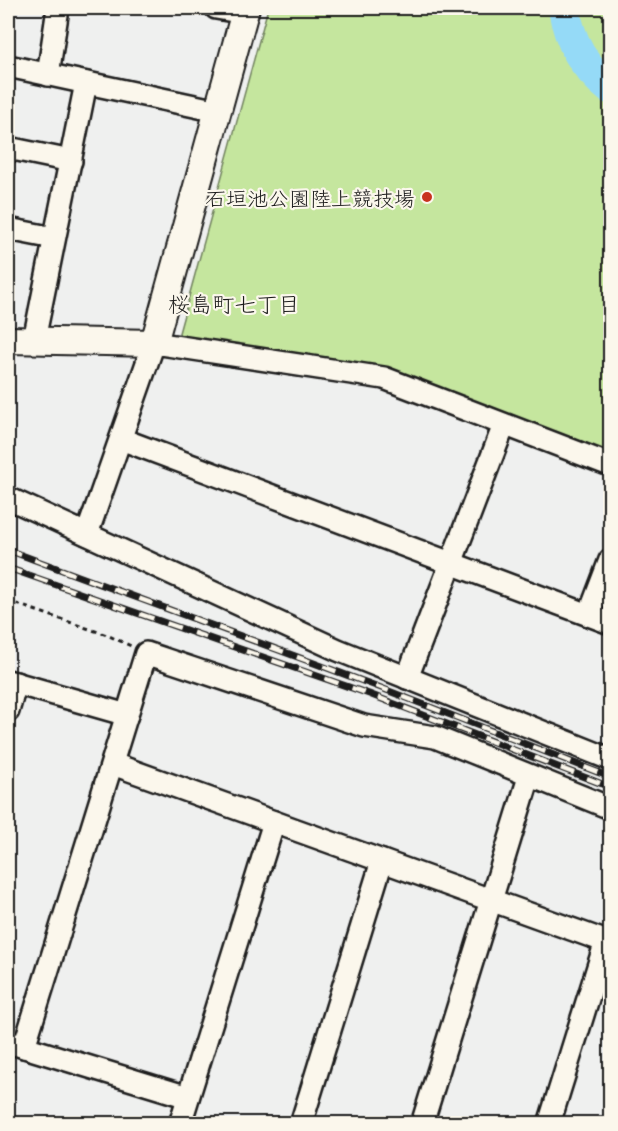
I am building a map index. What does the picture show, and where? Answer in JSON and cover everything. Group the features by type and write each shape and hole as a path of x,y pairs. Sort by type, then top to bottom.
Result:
{"street":[{"path":"48,75 58,8"},
{"path":"87,534 154,343 246,10 216,8"},
{"path":"8,66 219,111"},
{"path":"34,340 86,83"},
{"path":"8,148 70,161"},
{"path":"8,229 54,238"},
{"path":"8,340 154,343 384,378 610,465"},
{"path":"407,678 504,425"},
{"path":"121,439 610,623"},
{"path":"8,498 338,650 610,759"},
{"path":"590,615 610,560"},
{"path":"188,1096 16,1045 113,764 146,653 364,726 435,737 610,808"},
{"path":"8,711 12,682 128,715"},
{"path":"113,764 608,942 549,1124"},
{"path":"422,1124 529,777"},
{"path":"180,1124 274,822"},
{"path":"301,1124 382,861"}],"path":[{"path":"8,601 107,634 146,653"}],"green space":[{"name":"石垣池公園陸上競技場","path":"268,8 610,8 610,457 386,369 185,345 179,333"}],"waterway":[{"path":"564,8 566,20 579,52 592,71 610,88"}],"railway":[{"path":"8,550 376,686 610,777"},
{"path":"8,568 369,694 610,787"}],"place":[{"name":"石垣池公園陸上競技場","path":"427,197"}],"district":[{"name":"桜島町七丁目","path":"234,302"}]}
